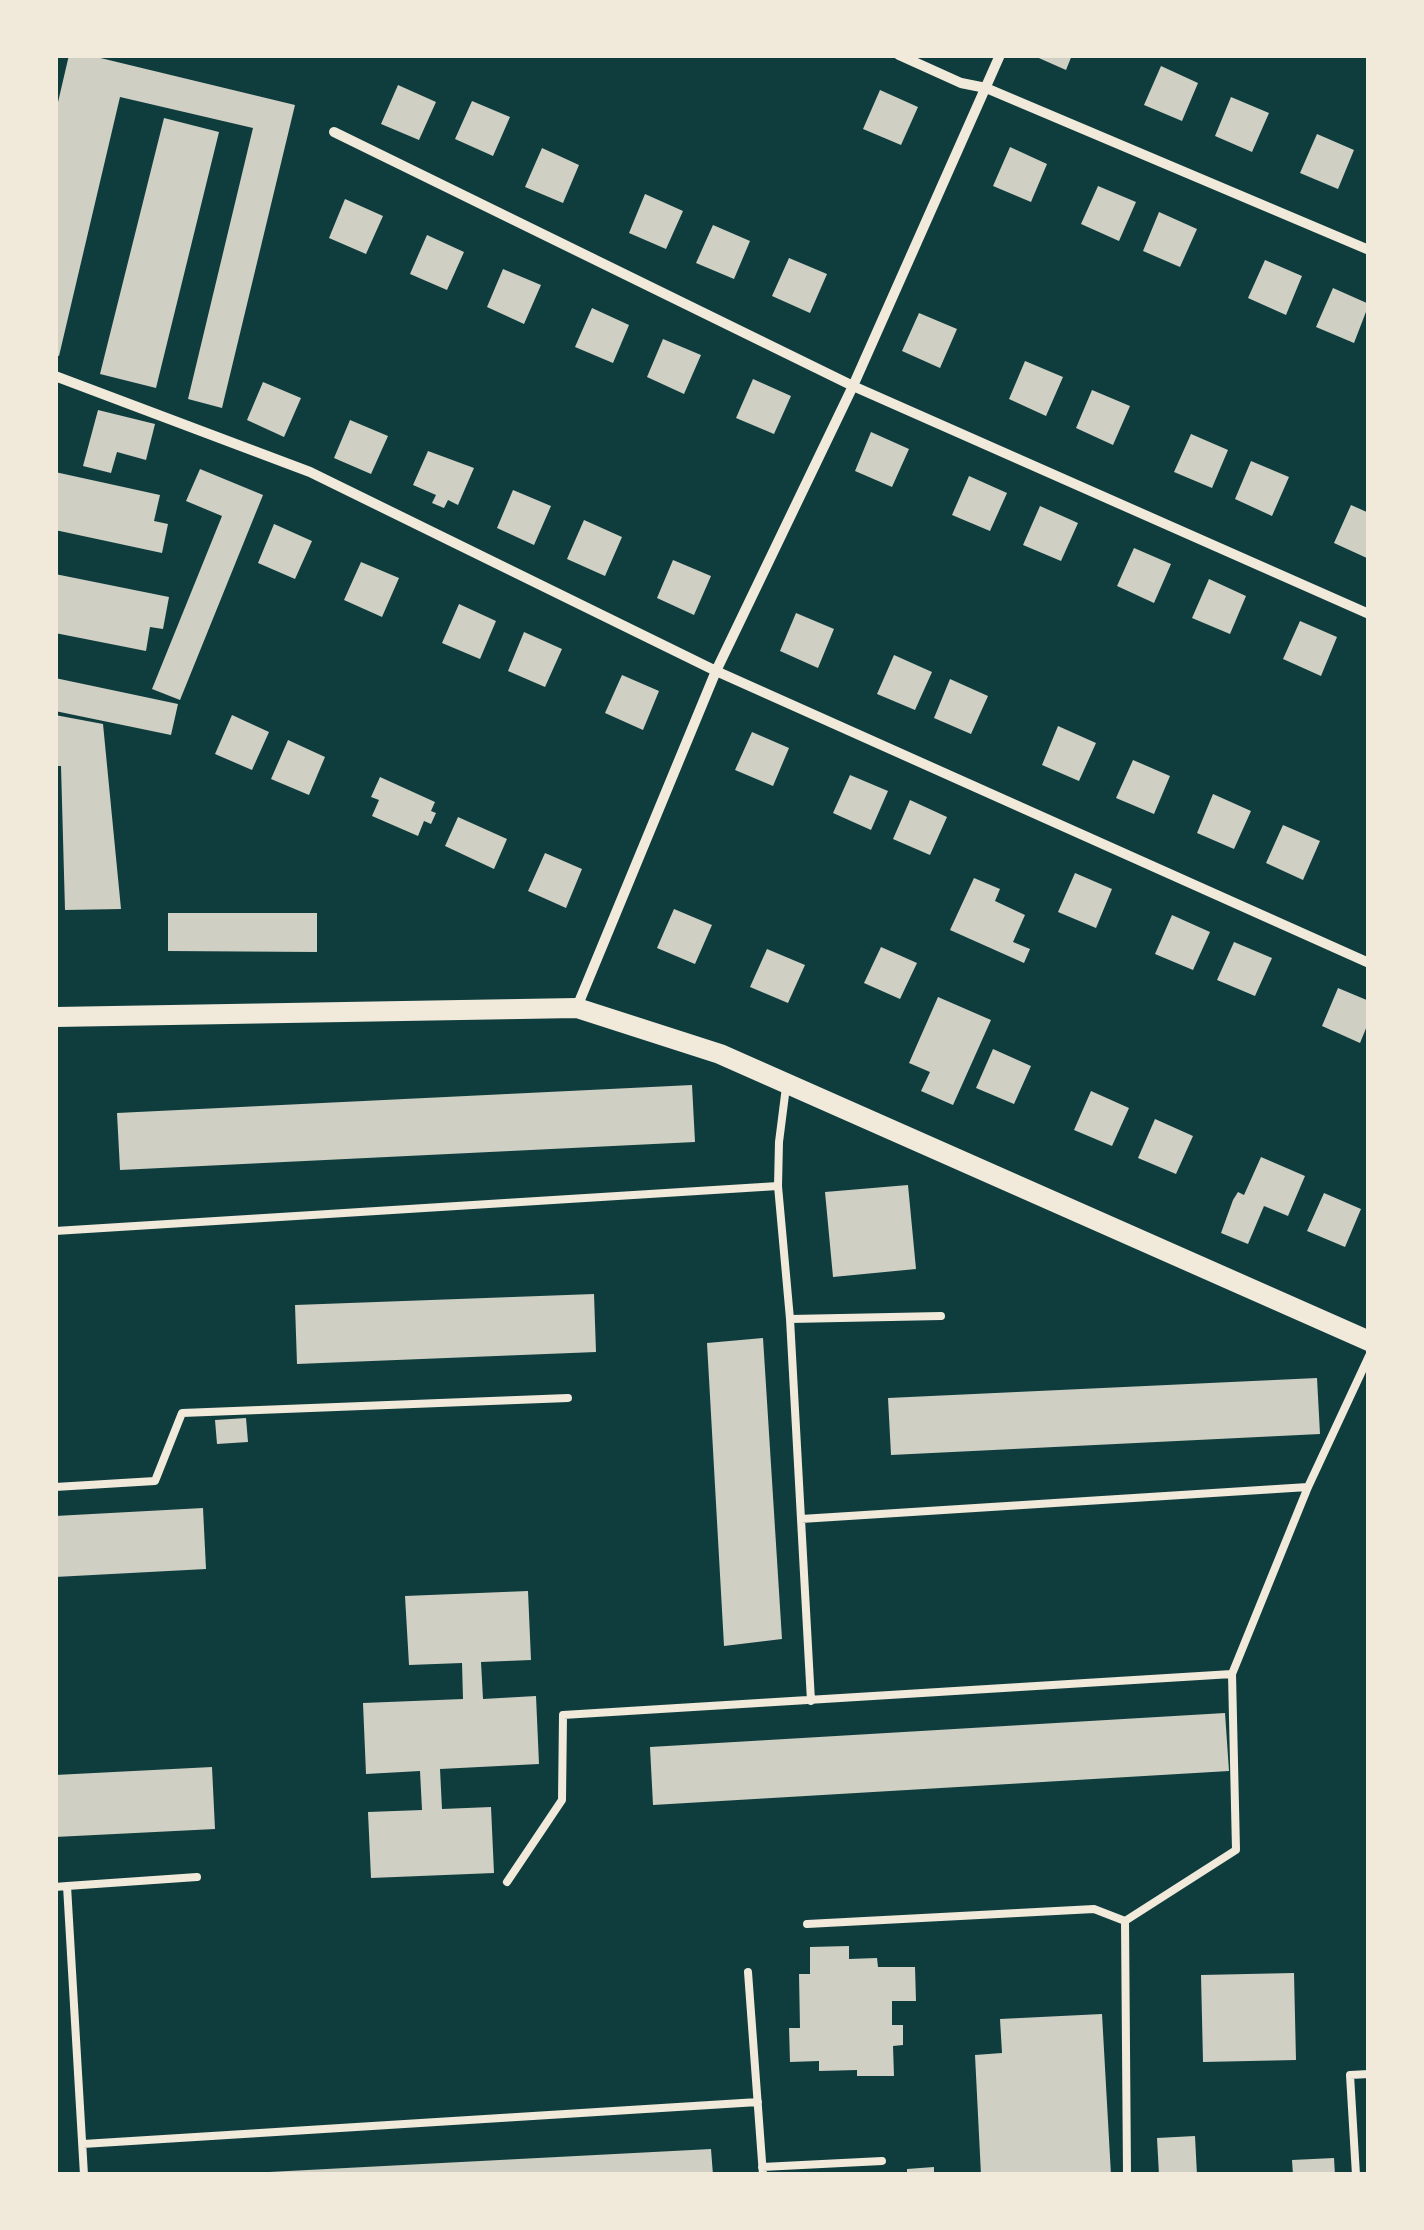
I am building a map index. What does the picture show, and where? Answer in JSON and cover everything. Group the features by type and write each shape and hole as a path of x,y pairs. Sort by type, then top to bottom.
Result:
{"main road":[{"path":"55,1017 577,1008 720,1054 1369,1341"}],"street":[{"path":"899,55 1369,250"},
{"path":"577,1008 716,671 853,386 1000,55"},
{"path":"334,132 853,386 1369,614"},
{"path":"55,376 310,472 716,671 1369,962"}],"lane":[{"path":"787,1084 778,1186 790,1319 810,1700"},
{"path":"55,1231 778,1186"},
{"path":"790,1319 942,1316"},
{"path":"1125,1921 1236,1850 1232,1674 1308,1487 1369,1356"},
{"path":"55,1488 154,1481 182,1413 568,1398"},
{"path":"801,1520 1308,1487"},
{"path":"507,1882 562,1800 563,1715 1232,1674"},
{"path":"55,1887 197,1877"},
{"path":"67,1886 84,2175"},
{"path":"806,1924 1094,1909 1125,1921"},
{"path":"1125,1921 1127,2175"},
{"path":"748,1972 763,2171 882,2161"},
{"path":"1356,2175 1350,2076 1369,2074"},
{"path":"83,2144 758,2102"}],"building":[{"path":"69,55 88,55 295,105 222,408 188,399 253,128 120,97 59,356 55,355 55,115"},
{"path":"1032,55 1072,55 1066,70"},
{"path":"1161,66 1198,83 1182,121 1144,105"},
{"path":"398,85 436,102 419,140 381,124"},
{"path":"880,90 918,107 901,145 863,129"},
{"path":"1231,97 1269,113 1252,152 1215,136"},
{"path":"472,101 510,117 493,156 455,139"},
{"path":"164,118 219,132 156,388 100,374"},
{"path":"1317,134 1354,150 1338,189 1300,173"},
{"path":"1010,147 1047,164 1031,202 993,186"},
{"path":"542,148 579,165 563,203 525,187"},
{"path":"1098,186 1136,202 1119,241 1081,224"},
{"path":"645,194 683,211 666,249 629,233"},
{"path":"345,199 383,216 366,254 329,238"},
{"path":"1159,212 1197,229 1180,267 1143,251"},
{"path":"713,225 750,241 734,279 696,263"},
{"path":"427,235 464,252 447,290 410,274"},
{"path":"789,258 827,274 810,313 772,296"},
{"path":"1265,260 1302,276 1286,315 1248,298"},
{"path":"503,269 541,285 524,324 487,307"},
{"path":"1333,288 1369,304 1354,343 1316,327"},
{"path":"592,308 629,325 613,363 575,347"},
{"path":"919,313 957,329 940,368 902,351"},
{"path":"663,339 701,355 684,394 647,377"},
{"path":"1025,361 1063,377 1046,416 1009,399"},
{"path":"753,379 791,396 774,434 736,418"},
{"path":"263,382 301,398 284,437 247,420"},
{"path":"1092,390 1130,406 1113,445 1076,428"},
{"path":"98,410 155,424 146,460 117,452 111,473 83,466"},
{"path":"350,420 388,436 371,474 334,458"},
{"path":"871,432 909,449 892,487 855,471"},
{"path":"1191,434 1228,450 1212,488 1174,472"},
{"path":"428,451 474,468 458,505 448,500 444,508 432,503 436,495 413,485"},
{"path":"1251,461 1289,477 1272,516 1235,499"},
{"path":"200,469 263,495 180,700 152,689 222,516 186,501"},
{"path":"55,472 160,495 154,521 168,524 162,553 55,530"},
{"path":"969,476 1007,493 990,531 952,515"},
{"path":"513,490 551,506 534,545 497,528"},
{"path":"1351,505 1369,513 1369,559 1334,543"},
{"path":"1040,506 1078,523 1061,561 1023,545"},
{"path":"584,520 622,537 605,576 567,559"},
{"path":"274,524 312,541 295,579 258,563"},
{"path":"1134,548 1171,564 1154,603 1117,586"},
{"path":"673,560 711,576 694,615 657,598"},
{"path":"361,562 399,578 382,617 344,600"},
{"path":"55,574 169,597 163,629 150,627 146,651 55,633"},
{"path":"1209,579 1246,596 1230,634 1192,618"},
{"path":"459,604 496,621 480,659 442,643"},
{"path":"796,613 834,629 818,668 780,651"},
{"path":"1300,621 1337,637 1321,676 1283,659"},
{"path":"524,632 562,649 545,687 508,671"},
{"path":"894,655 932,672 915,710 877,694"},
{"path":"622,675 659,691 643,730 605,713"},
{"path":"55,678 178,704 171,735 55,711"},
{"path":"950,679 988,696 971,734 934,718"},
{"path":"55,715 103,724 121,909 65,910 61,766 55,766"},
{"path":"232,715 269,732 252,770 215,754"},
{"path":"1058,726 1096,743 1079,781 1042,765"},
{"path":"752,732 789,748 773,786 735,770"},
{"path":"288,740 325,757 309,795 271,779"},
{"path":"1133,760 1170,776 1154,814 1116,798"},
{"path":"850,775 888,791 871,830 833,813"},
{"path":"380,777 435,802 431,824 424,821 418,836 372,816 379,800 371,797"},
{"path":"1213,794 1251,811 1234,849 1197,833"},
{"path":"910,800 947,817 930,855 893,839"},
{"path":"458,817 507,839 494,869 445,846"},
{"path":"1283,825 1320,841 1303,880 1266,863"},
{"path":"545,853 582,869 566,908 528,891"},
{"path":"1075,873 1112,889 1096,928 1058,912"},
{"path":"974,878 1000,889 995,901 1025,915 1013,942 1030,949 1024,963 950,930"},
{"path":"674,909 712,925 695,964 657,948"},
{"path":"168,913 317,913 317,952 168,951"},
{"path":"1172,915 1210,932 1193,970 1155,954"},
{"path":"1234,942 1272,958 1255,996 1217,980"},
{"path":"881,947 917,963 900,999 864,983"},
{"path":"767,949 805,965 788,1003 750,987"},
{"path":"1338,988 1369,1001 1369,1021 1360,1043 1322,1026"},
{"path":"938,997 991,1020 953,1105 921,1091 930,1072 909,1063"},
{"path":"993,1049 1031,1066 1014,1104 976,1088"},
{"path":"692,1085 695,1142 120,1170 117,1113"},
{"path":"1091,1091 1129,1108 1112,1146 1074,1130"},
{"path":"1155,1119 1193,1136 1176,1174 1138,1158"},
{"path":"1261,1157 1305,1176 1288,1216 1264,1206 1248,1244 1221,1233 1233,1200 1238,1192 1244,1195"},
{"path":"908,1185 916,1269 833,1277 825,1192"},
{"path":"1324,1193 1361,1209 1345,1247 1307,1231"},
{"path":"594,1294 596,1352 297,1364 295,1305"},
{"path":"763,1338 782,1639 724,1646 707,1343"},
{"path":"1317,1378 1320,1434 891,1455 888,1398"},
{"path":"246,1418 248,1442 217,1444 215,1420"},
{"path":"203,1508 206,1569 55,1577 55,1516"},
{"path":"528,1591 531,1660 481,1662 483,1699 536,1696 539,1764 440,1769 442,1809 491,1807 494,1873 371,1878 368,1812 422,1810 420,1771 366,1774 363,1703 463,1699 462,1663 409,1665 405,1596"},
{"path":"1225,1713 1229,1771 653,1805 650,1747"},
{"path":"212,1767 215,1829 55,1837 55,1775"},
{"path":"849,1946 849,1959 877,1958 878,1967 915,1967 916,2001 892,2001 892,2025 903,2025 903,2045 893,2046 894,2076 857,2076 857,2070 819,2071 819,2061 790,2062 789,2028 800,2028 799,1974 810,1974 810,1947"},
{"path":"1294,1973 1296,2060 1203,2062 1201,1975"},
{"path":"1102,2014 1111,2175 981,2175 975,2055 1002,2053 1000,2019"},
{"path":"1195,2136 1197,2175 1159,2175 1157,2138"},
{"path":"711,2149 713,2175 269,2175 269,2172"},
{"path":"1334,2158 1335,2175 1293,2175 1292,2160"},
{"path":"934,2167 934,2175 907,2175 907,2169"}]}
